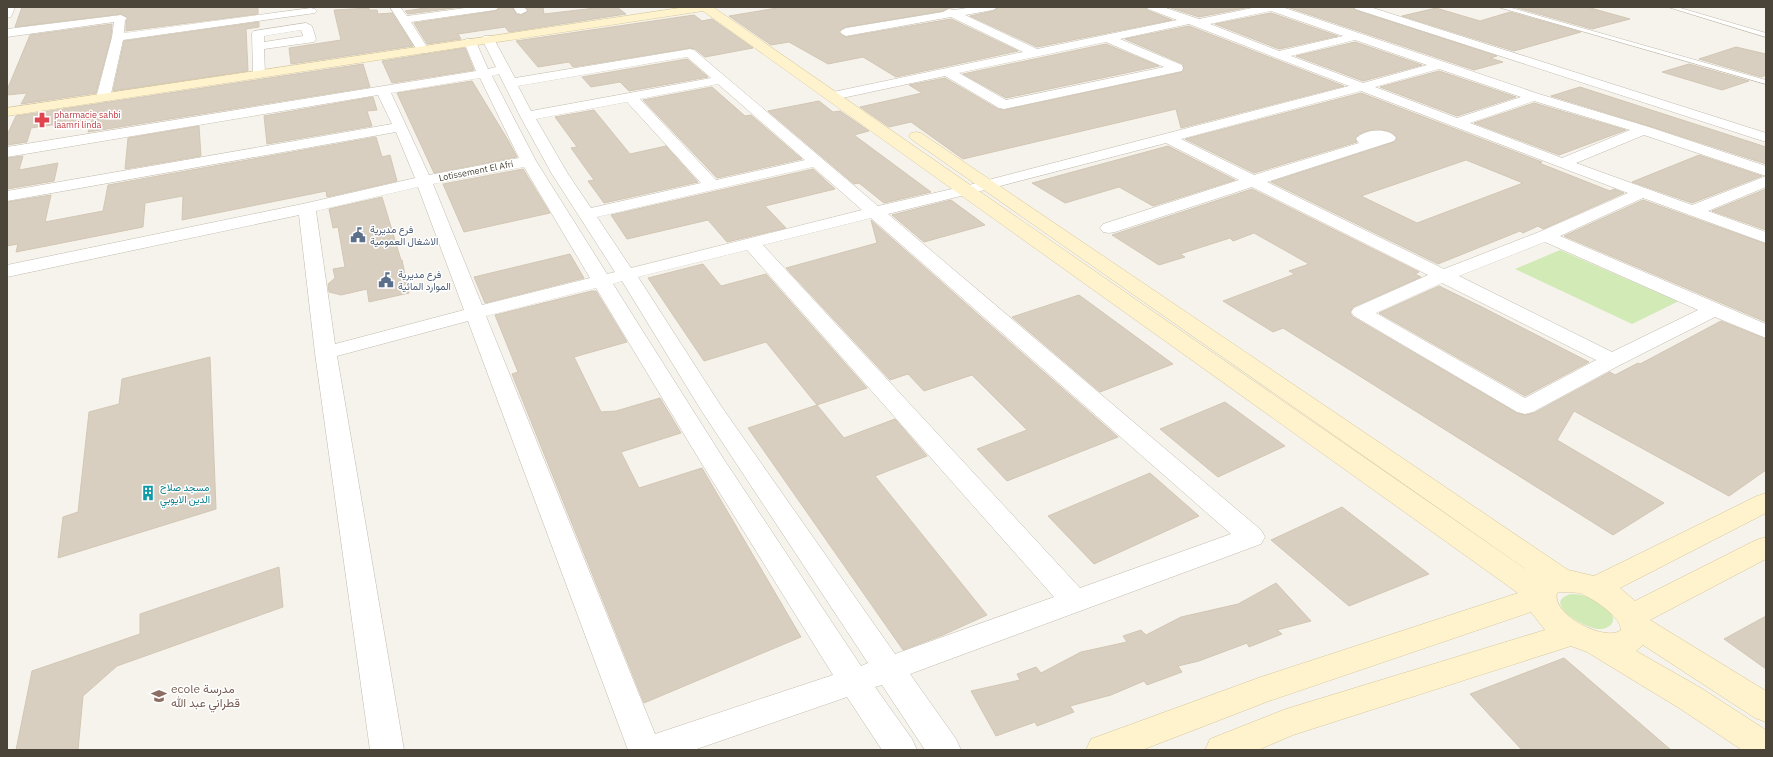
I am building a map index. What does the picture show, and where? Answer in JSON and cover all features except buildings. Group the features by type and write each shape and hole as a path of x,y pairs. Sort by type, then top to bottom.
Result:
{"main road":[{"path":"7,112 706,7 967,190 1548,591"},
{"path":"721,7 852,92 987,185 1548,591"},
{"path":"1596,588 1766,502"},
{"path":"1633,621 1766,547"},
{"path":"1103,750 1261,690 1573,581 1596,588 1617,601 1633,621 1766,708"},
{"path":"1548,591 1542,604 1546,612 1562,627 1690,698 1766,748"},
{"path":"1222,750 1286,723 1584,639 1608,646 1627,642 1632,638 1635,632 1633,621"}],"street":[{"path":"7,15 10,7"},
{"path":"395,7 423,50"},
{"path":"404,20 491,7"},
{"path":"937,7 1035,53"},
{"path":"846,32 993,7"},
{"path":"1152,7 1562,163 1766,238"},
{"path":"833,96 1108,38 1272,7 1534,97 1644,130 1766,171"},
{"path":"1359,7 1766,138"},
{"path":"118,37 311,11"},
{"path":"7,33 121,13 118,37 103,98"},
{"path":"1278,55 1356,36"},
{"path":"946,71 1004,105 1177,68 1108,38"},
{"path":"479,41 499,76 527,116 560,174 627,275 712,410 944,750"},
{"path":"259,46 259,74"},
{"path":"7,152 383,90 690,53 1252,537 854,681 651,750"},
{"path":"326,353 474,313 987,185 1362,87 1439,65"},
{"path":"499,76 528,161 714,464 900,750"},
{"path":"527,116 721,80"},
{"path":"383,90 401,127 424,181 645,750"},
{"path":"630,97 712,185"},
{"path":"1456,123 1534,97"},
{"path":"7,196 401,127"},
{"path":"1562,163 1644,130"},
{"path":"1109,228 1389,138 1379,134 1363,139"},
{"path":"1166,137 1612,360"},
{"name":"Lotissement El Afri","path":"7,271 307,208 424,181 528,161"},
{"path":"587,214 816,162"},
{"path":"1693,211 1766,181"},
{"path":"1643,192 1545,236 1442,276 1361,312 1525,407 1612,360 1714,310"},
{"path":"307,208 326,353 387,750"},
{"path":"1545,236 1766,332"},
{"path":"751,243 1074,601"}],"lane":[{"path":"1501,7 1766,82"},
{"path":"1671,7 1766,35"}],"green space":[{"path":"1560,250 1677,302 1632,324 1515,269"},
{"path":"1571,594 1587,596 1602,604 1610,611 1613,622 1608,627 1597,629 1582,624 1574,619 1567,614 1560,603 1563,598"}],"place":[{"name":"pharmacie sahbi laamri linda","path":"42,120"},
{"name":"فرع مديرية الاشغال العمومية","path":"358,235"},
{"name":"فرع مديرية الموارد المائية","path":"386,280"},
{"name":"مسجد صلاح الدين الايوبي","path":"148,493"},
{"name":"ecole مدرسة قطراني عبد الله","path":"159,696"}]}
